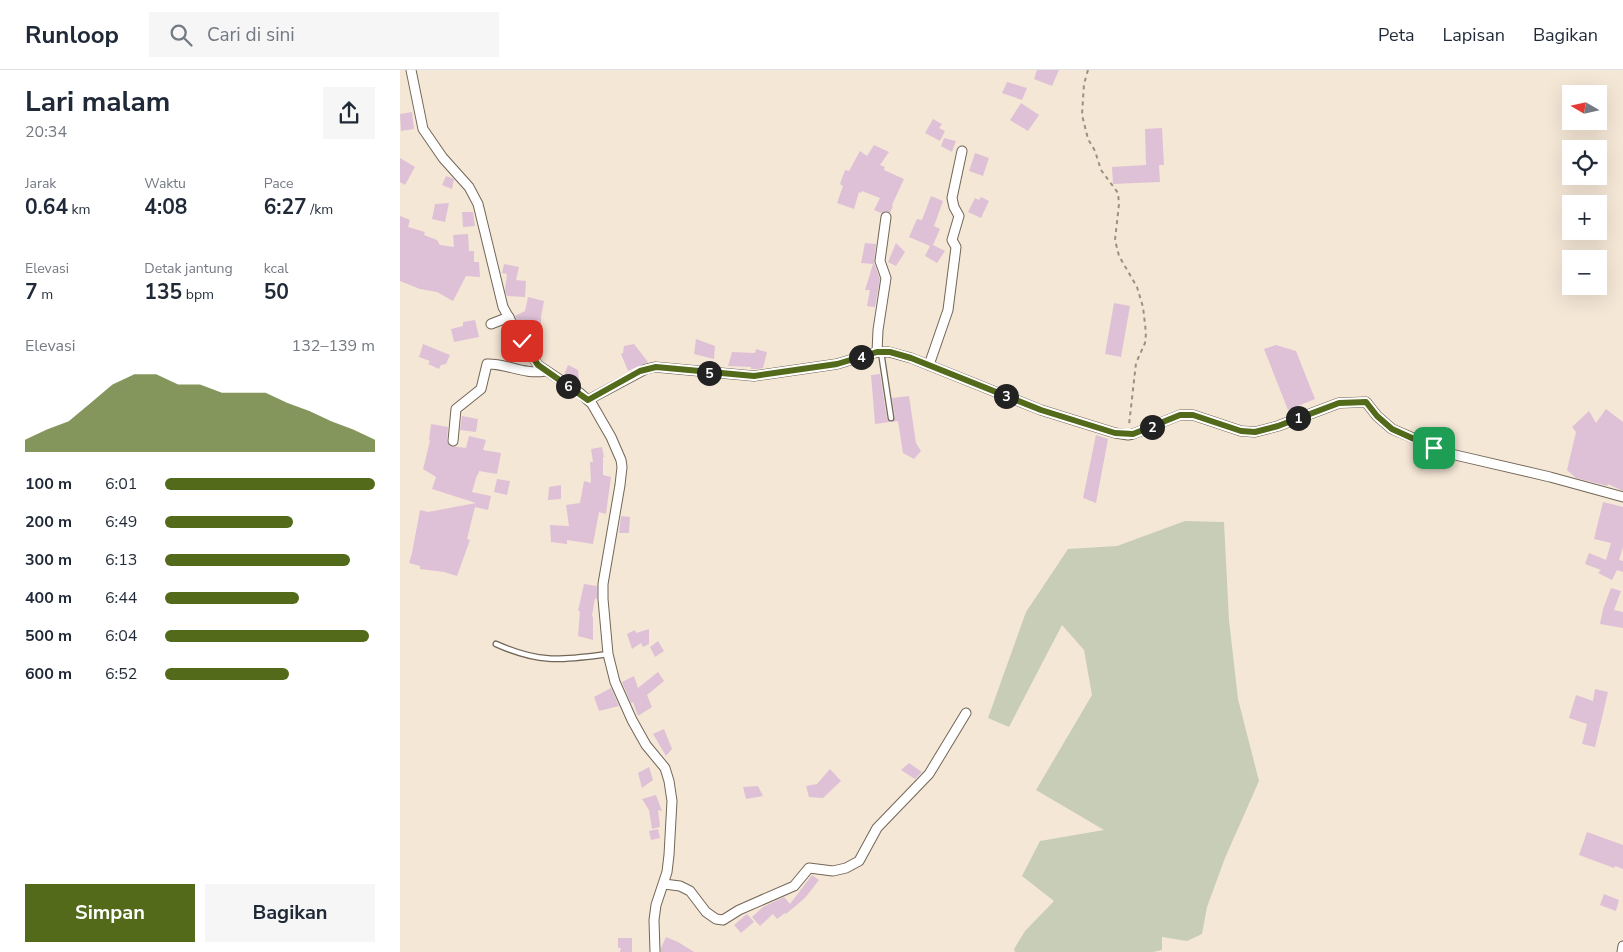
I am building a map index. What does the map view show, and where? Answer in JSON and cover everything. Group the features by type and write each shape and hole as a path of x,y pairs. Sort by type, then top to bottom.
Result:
{"street":[{"path":"412,70 423,129 443,158 469,187 478,204 499,294 509,318 532,356 545,371 580,393 596,410 611,437 622,467 603,584 603,599 608,654 615,682 632,720 646,744 665,768 672,801 667,872 656,905 654,920 655,952"},
{"path":"929,365 944,325 952,290 956,247 952,240 959,216 952,198 962,151"},
{"path":"879,352 879,321 886,278 880,262 886,218"},
{"path":"491,324 509,318"},
{"path":"588,400 646,369 671,368 754,376 837,364 879,352 900,354 1041,410 1098,428 1128,435 1186,414 1241,431 1255,432 1278,426 1339,403 1366,402 1377,416 1392,429 1451,454 1623,497"},
{"path":"453,440 456,409 481,389 486,364 534,373 545,371"},
{"path":"664,884 680,886 690,891 706,912 716,919 723,920 739,910 794,886 809,868 828,872 855,864 862,858 877,828 928,774 966,712"},
{"path":"1622,952 1623,946"}],"lane":[{"path":"879,352 891,418"},
{"path":"496,644 516,653 545,659 561,660 608,654"}],"path":[{"path":"1088,70 1084,84 1082,115 1088,139 1096,151 1101,170 1118,192 1119,204 1115,240 1124,267 1137,287 1143,307 1145,324 1145,343 1136,363 1128,435"}],"green space":[{"path":"1185,521 1224,522 1229,620 1238,699 1259,781 1225,858 1207,907 1202,934 1187,941 1162,937 1162,950 1153,952 1015,952 1014,949 1025,931 1054,901 1022,876 1040,841 1104,830 1036,790 1092,695 1084,650 1062,625 1009,727 988,718 1026,612 1068,549 1117,546"}],"building":[{"path":"1037,70 1059,70 1052,86 1034,79"},
{"path":"1007,82 1027,88 1022,100 1002,93"},
{"path":"1021,103 1039,115 1028,131 1010,120"},
{"path":"412,112 414,129 401,131 400,114"},
{"path":"933,119 942,124 939,128 945,131 940,141 925,133"},
{"path":"1162,128 1164,165 1159,165 1160,182 1113,184 1112,167 1146,165 1145,129"},
{"path":"944,138 956,141 952,152 941,146"},
{"path":"874,145 889,152 880,165 885,167 884,170 904,179 890,213 886,211 881,213 874,210 880,198 862,191 861,193 859,192 854,209 837,203 843,186 840,184 845,170 849,171 860,151 867,156"},
{"path":"975,153 989,158 983,176 969,171"},
{"path":"400,158 415,167 405,185 400,182"},
{"path":"446,176 454,179 452,189 442,185"},
{"path":"931,196 943,201 934,226 940,229 933,245 945,251 937,263 925,256 930,246 909,237 917,219 922,220"},
{"path":"981,197 989,201 981,218 968,212 975,198 979,200"},
{"path":"449,203 445,222 432,219 435,204"},
{"path":"462,212 473,212 475,226 463,227"},
{"path":"400,216 410,220 408,227 425,232 424,235 437,240 440,245 454,247 453,235 468,234 469,251 474,251 474,262 479,262 480,277 466,276 453,301 437,292 420,289 400,281"},
{"path":"865,243 876,244 874,263 880,279 875,307 867,306 870,290 865,290 873,264 861,263"},
{"path":"896,243 905,252 896,266 888,262"},
{"path":"504,264 519,267 516,280 526,281 525,297 507,296 505,291 507,274 502,273"},
{"path":"528,297 544,301 541,326 522,328 515,316 525,311"},
{"path":"1114,303 1130,306 1121,357 1105,354"},
{"path":"475,320 479,337 454,342 451,329 463,326 463,322"},
{"path":"696,339 715,346 714,359 694,354"},
{"path":"423,344 450,355 446,364 441,365 439,369 428,364 430,361 419,357"},
{"path":"634,344 648,362 628,371 621,354 623,353 624,346"},
{"path":"1276,345 1296,351 1315,399 1288,410 1264,349"},
{"path":"756,349 767,352 763,368 751,369 751,367 728,366 732,352 755,353"},
{"path":"568,365 578,370 579,382 564,375"},
{"path":"880,374 887,419 890,422 875,424 871,375"},
{"path":"909,396 916,443 921,451 914,459 903,453 898,421 892,422 895,418 892,398"},
{"path":"1606,409 1623,422 1623,491 1608,484 1607,486 1576,478 1567,470 1576,432 1572,427 1589,411 1596,423"},
{"path":"462,416 478,419 476,432 460,430"},
{"path":"431,424 448,427 447,441 450,446 466,448 469,436 486,440 483,450 501,453 497,474 479,471 477,475 472,492 491,496 488,510 475,507 467,539 470,540 457,576 444,572 420,569 420,566 409,563 420,510 428,512 476,503 432,489 436,477 423,469 430,441"},
{"path":"1096,435 1108,439 1096,503 1083,498"},
{"path":"602,447 604,457 603,475 611,477 606,514 599,512 593,544 567,540 567,544 551,542 550,525 569,526 566,505 580,503 584,481 591,483 590,462 593,462 591,449"},
{"path":"497,479 510,481 507,495 494,492"},
{"path":"561,485 561,499 548,500 549,487"},
{"path":"1603,502 1623,507 1623,547 1619,560 1623,561 1623,572 1617,570 1612,580 1598,573 1601,570 1585,564 1589,553 1606,560 1611,543 1594,539"},
{"path":"621,516 630,517 629,533 619,533"},
{"path":"584,584 597,586 597,599 595,598 592,616 593,640 578,636 580,611 578,611"},
{"path":"1611,588 1621,591 1614,610 1623,612 1623,628 1600,624 1603,609"},
{"path":"649,629 649,644 643,647 641,643 632,649 627,634 635,630 636,633"},
{"path":"658,641 664,651 655,657 650,647"},
{"path":"658,672 664,681 647,695 652,707 638,716 622,682 634,676 638,688"},
{"path":"611,688 619,706 599,711 594,697"},
{"path":"1595,689 1608,692 1595,747 1582,744 1587,724 1569,718 1576,695 1593,701"},
{"path":"664,729 672,749 666,756 653,734"},
{"path":"909,763 922,772 915,779 901,770"},
{"path":"649,767 653,780 642,788 638,773"},
{"path":"830,769 841,781 823,798 809,797 806,786 817,784"},
{"path":"758,786 763,796 746,799 743,787"},
{"path":"656,795 662,811 658,810 660,827 652,829 649,810 642,799"},
{"path":"658,829 660,838 651,840 649,831"},
{"path":"1587,832 1623,845 1623,869 1615,866 1614,868 1579,855"},
{"path":"812,875 819,880 805,898 786,914 777,919 773,914 760,926 752,917 763,907 784,897 790,904"},
{"path":"1604,894 1619,900 1616,911 1600,905"},
{"path":"747,914 754,922 741,933 734,925"},
{"path":"666,937 678,942 694,952 661,952"},
{"path":"618,938 632,938 632,952 620,952 621,948 618,948"}],"route":[{"path":"522,341 538,365 588,400 640,371 656,367 736,376 754,376 788,373 837,364 877,352 890,352 911,358 1041,410 1115,433 1133,434 1186,414 1241,431 1255,432 1278,426 1339,403 1366,402 1377,416 1392,429 1434,448"}]}
